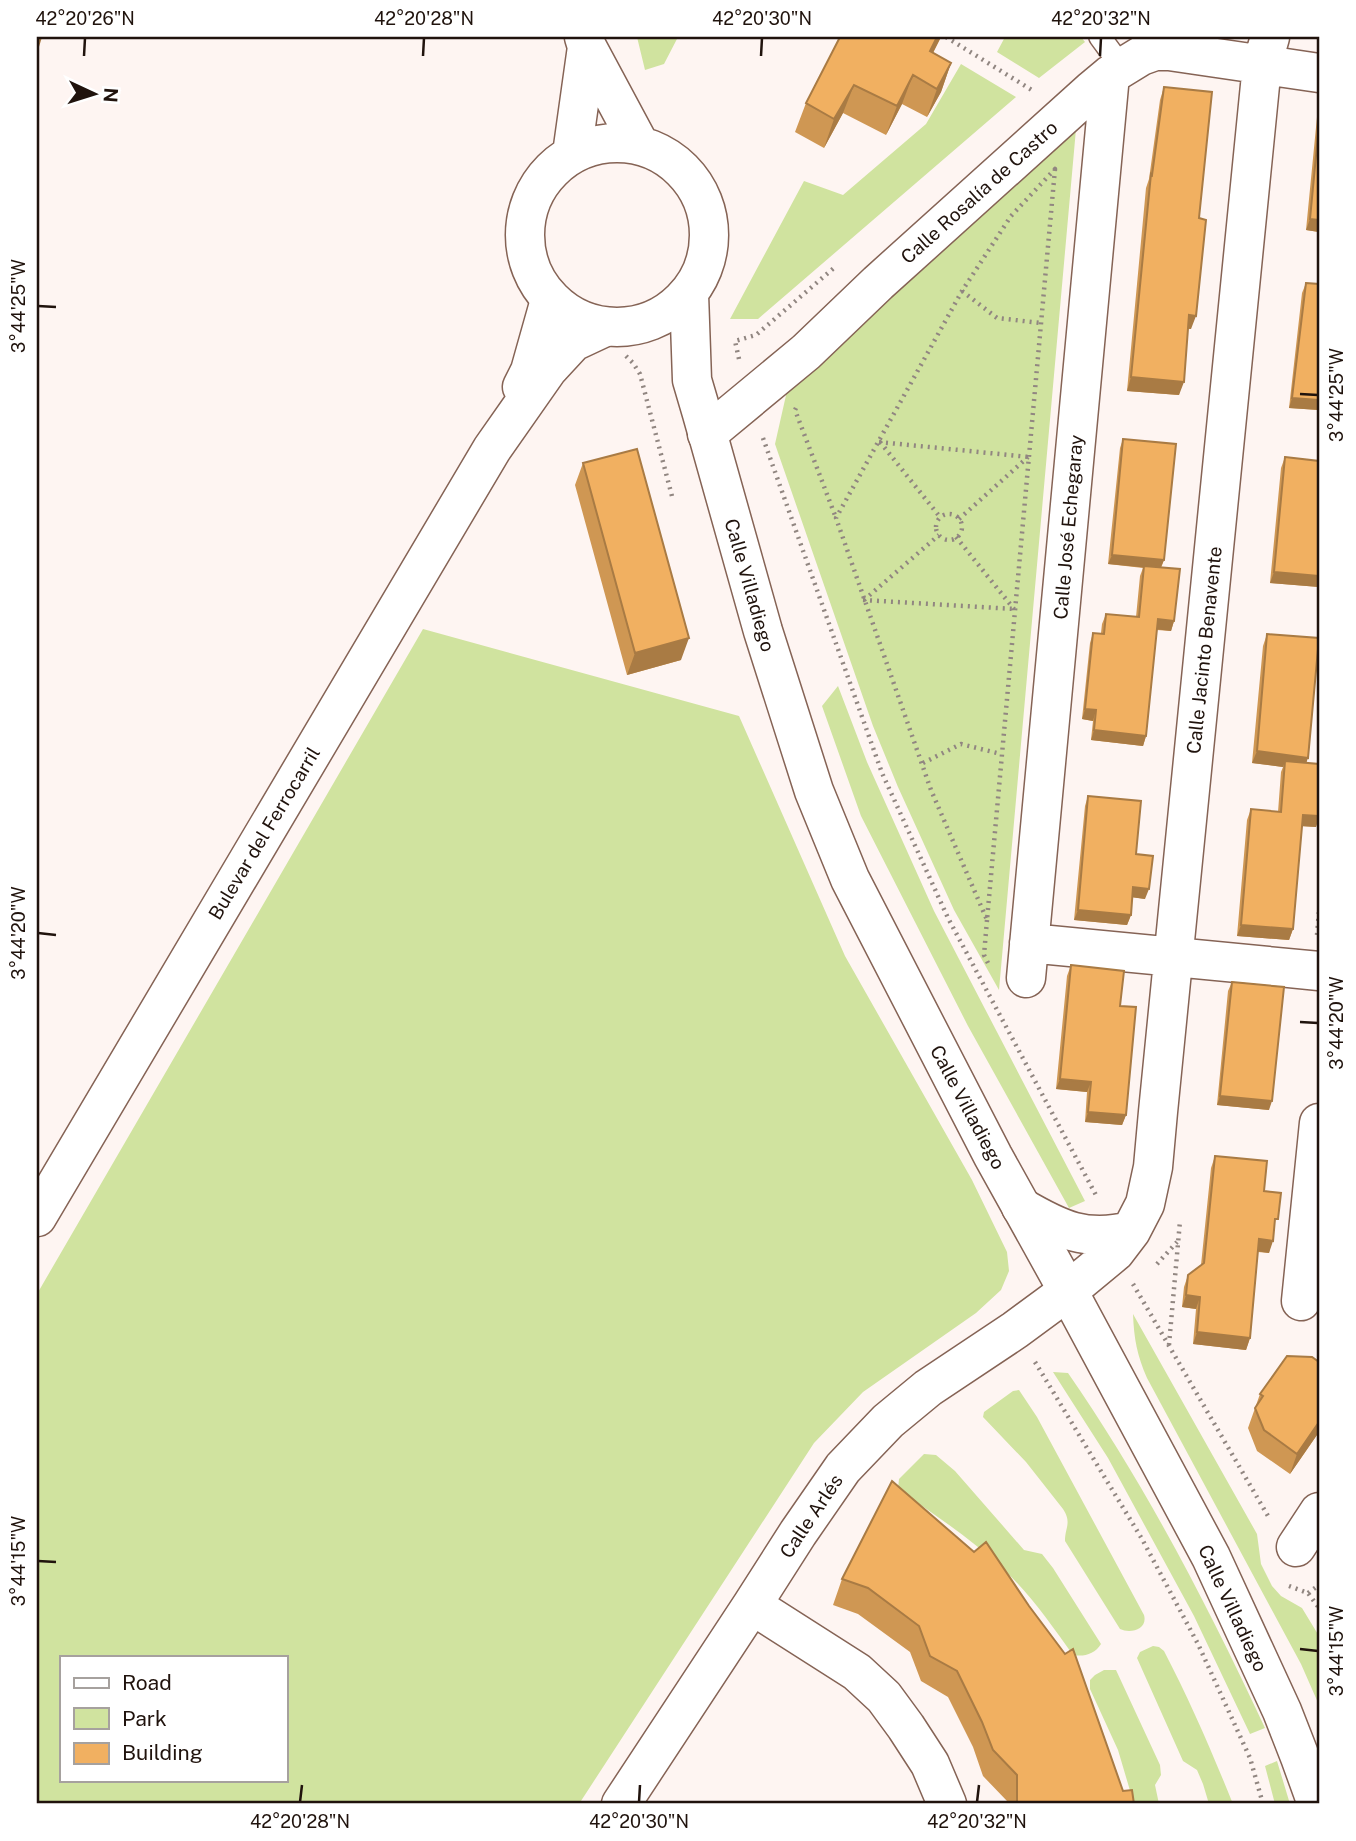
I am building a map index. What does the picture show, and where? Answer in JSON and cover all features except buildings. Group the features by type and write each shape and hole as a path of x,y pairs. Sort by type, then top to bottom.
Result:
{"main road":[{"path":"586,42 639,144"},
{"path":"572,154 586,42"},
{"name":"Calle Rosalía de Castro","path":"707,434 806,352 888,274 1116,71 1141,56 1155,51 1266,51 1319,73"},
{"name":"Calle Jacinto Benavente","path":"1068,1291 1117,1240 1145,1204 1153,1167 1266,51"},
{"name":"Calle José Echegaray","path":"1116,71 1027,960 1174,957"},
{"path":"620,326 665,314 689,294 704,267 710,236 705,205 690,177 667,156 639,144 609,142 580,149 572,154 555,165 536,189 526,217 525,246 534,275 551,300 575,317 620,326 692,380"},
{"name":"Calle Villadiego","path":"689,294 692,380 763,632 814,791 850,878 986,1144 1211,1557 1282,1712 1317,1804"},
{"name":"Bulevar del Ferrocarril","path":"492,449 530,371 551,300"},
{"name":"Bulevar del Ferrocarril","path":"37,1217 492,449 548,369 573,342 620,326"},
{"path":"1174,957 1319,971"},
{"path":"1301,1301 1319,1123"},
{"path":"1021,1207 1065,1229 1117,1240"},
{"name":"Calle Arlés","path":"621,1804 797,1533 843,1468 888,1421 928,1388 1068,1291"},
{"path":"1282,1538 1319,1512"},
{"path":"752,1605 857,1672 884,1697 930,1764 947,1804"}],"lane":[{"path":"1100,37 1116,71"}],"path":[{"path":"946,37 1038,94"},
{"path":"805,400 795,410 836,518 931,790 987,920 1055,169 990,235"},
{"path":"836,518 962,291 1011,216"},
{"path":"962,291 997,318 1041,323"},
{"path":"763,437 882,773 948,918 1104,1210 1095,1219 1117,1240 1176,1360 1282,1538"},
{"path":"879,442 1029,457"},
{"path":"879,442 940,517"},
{"path":"959,519 1029,457"},
{"path":"948,514 959,519 961,530 956,537 946,539 939,535 936,524 940,517 948,514"},
{"path":"863,600 939,535"},
{"path":"956,537 1014,609"},
{"path":"863,600 1014,609"},
{"path":"923,763 961,744 1001,754"},
{"path":"1015,1330 1142,1539 1198,1644 1250,1758 1263,1804"},
{"path":"1287,1585 1308,1593 1319,1608"},
{"path":"1308,1593 1319,1585"}],"green space":[{"path":"637,37 678,37 664,64 645,70"},
{"path":"1005,37 1081,37 1085,42 1039,78 997,52"},
{"path":"961,64 1016,97 758,319 730,319 804,181 843,195 926,124"},
{"path":"1076,129 999,990 954,910 898,787 873,726 775,444 789,382"},
{"path":"423,629 739,716 845,956 972,1180 1007,1252 1009,1271 1001,1290 976,1313 863,1392 814,1443 579,1804 37,1804 37,1294"},
{"path":"838,686 867,762 934,911 1085,1201 1069,1208 968,1026 861,816 822,706"},
{"path":"1133,1314 1257,1534 1261,1564 1272,1586 1281,1596 1302,1608 1319,1636 1319,1705 1301,1664 1147,1378 1137,1347"},
{"path":"1053,1372 1068,1373 1123,1458 1198,1591 1265,1728 1250,1734 1194,1616 1108,1458"},
{"path":"1019,1390 1037,1417 1144,1615 1145,1620 1138,1629 1120,1629 1065,1541 1068,1522 1063,1509 1026,1462 983,1417 984,1412 1013,1391"},
{"path":"924,1454 936,1455 955,1471 1024,1550 1042,1554 1101,1644 1096,1650 1085,1655 1073,1655 1015,1580 967,1538 898,1489 899,1479"},
{"path":"1153,1646 1164,1651 1174,1670 1233,1804 1209,1804 1197,1770 1183,1761 1137,1658 1140,1652"},
{"path":"1104,1670 1116,1670 1160,1765 1161,1775 1155,1785 1159,1804 1134,1804 1118,1750 1090,1689 1090,1680"},
{"path":"1277,1761 1290,1804 1275,1804 1265,1766"}]}
